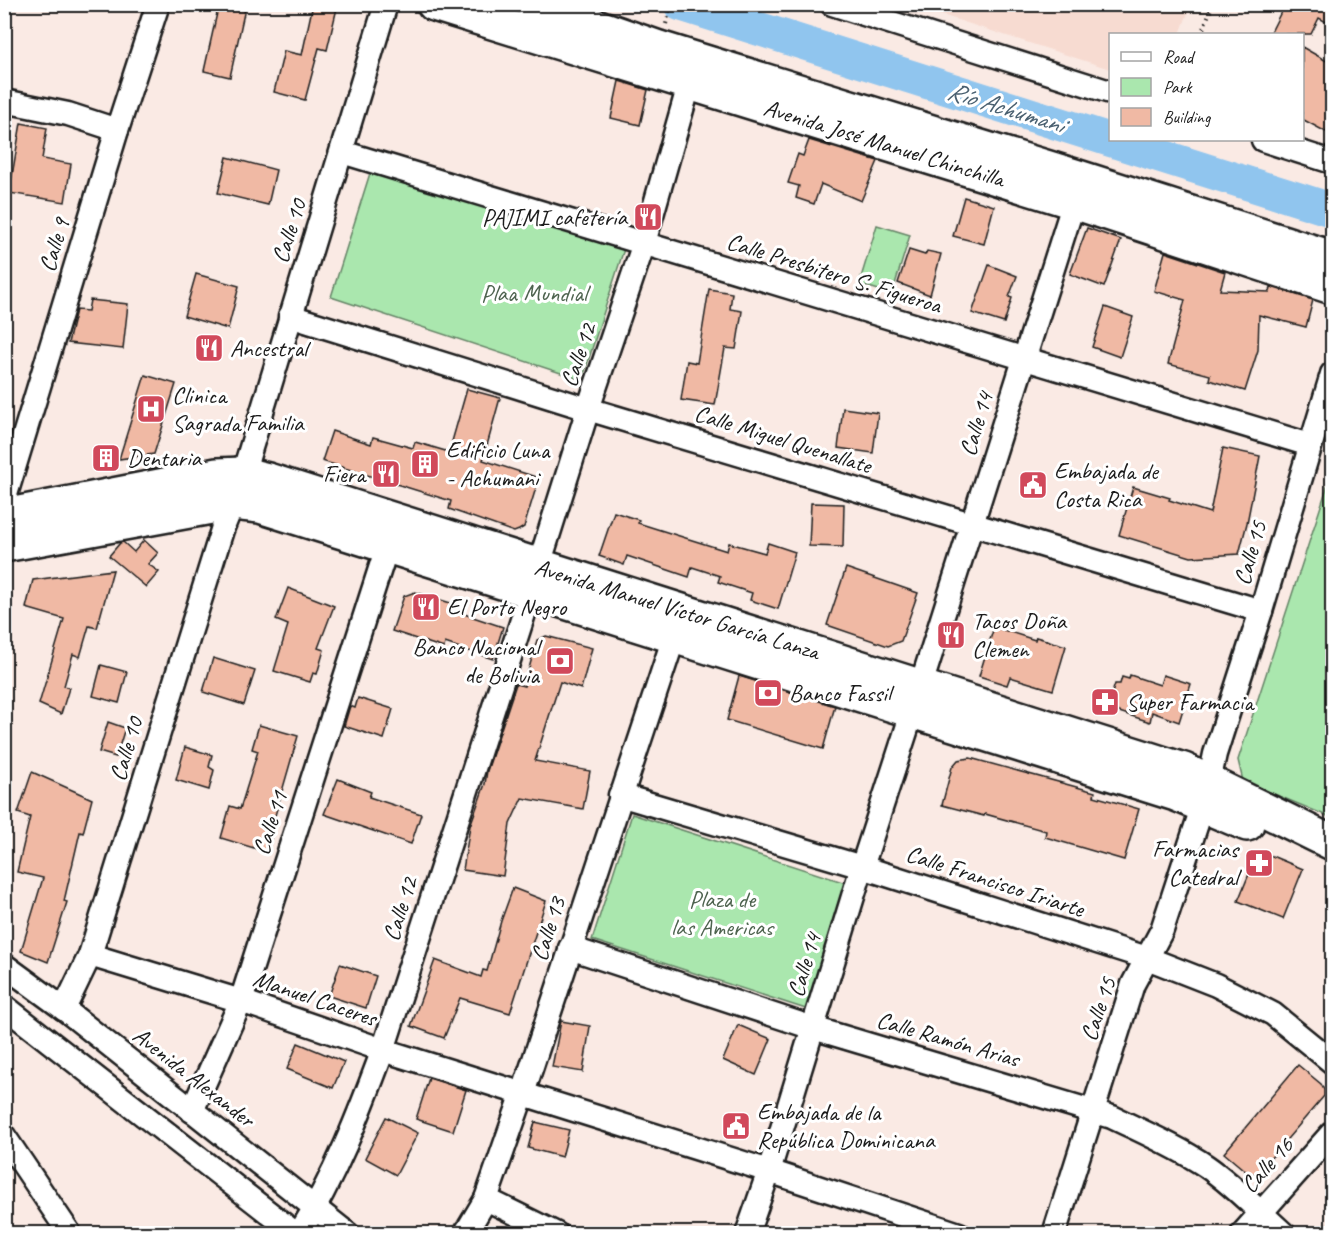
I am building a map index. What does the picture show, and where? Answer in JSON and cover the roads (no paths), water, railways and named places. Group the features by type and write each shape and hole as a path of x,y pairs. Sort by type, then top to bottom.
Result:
{"main road":[{"name":"Avenida José Manuel Chinchilla","path":"434,4 693,71 1076,189 1332,258"},
{"name":"Avenida José Manuel Chinchilla","path":"533,4 693,71"},
{"name":"Avenida José Manuel Chinchilla","path":"1076,189 1332,286"},
{"name":"Avenida Manuel Víctor García Lanza","path":"4,516 217,475 260,506 391,534 917,699 1184,770 1206,793 1332,865"},
{"name":"Avenida Manuel Víctor García Lanza","path":"4,544 238,488"},
{"name":"Avenida Manuel Víctor García Lanza","path":"1206,793 1332,843"}],"street":[{"name":"Calle 9","path":"4,501 117,130 158,4"},
{"name":"Calle 10","path":"64,1009 90,955 222,530 238,488 386,4"},
{"path":"832,4 1109,92"},
{"name":"Calle 12","path":"298,1233 315,1207 363,1103 383,1050 588,409 644,243 693,71"},
{"path":"4,101 69,114 117,130"},
{"path":"1266,141 1332,162"},
{"name":"Calle Presbitero S. Figueroa","path":"342,152 1310,445"},
{"name":"Calle 14","path":"747,1233 769,1171 862,867 973,525 1076,189"},
{"name":"Calle Miguel Quenallate","path":"290,316 588,409 1261,611"},
{"name":"Calle 15","path":"1054,1233 1133,984 1162,930 1206,793 1215,754 1261,611 1332,374"},
{"name":"Calle 11","path":"192,1112 241,1001 391,534"},
{"name":"Calle 13","path":"465,1233 486,1199 678,624"},
{"name":"Calle Francisco Iriarte","path":"620,795 862,867 1147,958 1216,985 1273,1014 1332,1062"},
{"name":"Calle Ramón Arias","path":"570,948 813,1028 1093,1110 1146,1132 1206,1166 1284,1233"},
{"name":"Manuel Caceres","path":"90,955 241,1001 383,1050 769,1171 927,1228 959,1233"},
{"name":"Avenida Alexander","path":"4,965 64,1009 348,1233"},
{"path":"4,1006 298,1233"},
{"name":"Calle 16","path":"1242,1233 1332,1133"},
{"path":"4,1136 70,1233"},
{"path":"486,1199 557,1233"}],"waterway":[{"name":"Río Achumani","path":"680,4 1109,140"},
{"name":"Río Achumani","path":"1114,141 1332,210"}],"place":[{"name":"PAJIMI cafetería","path":"648,217"},
{"name":"Ancestral","path":"209,348"},
{"name":"Clinica Sagrada Familia","path":"151,409"},
{"name":"Dentaria","path":"106,458"},
{"name":"Edificio Luna - Achumani","path":"425,464"},
{"name":"Fiera","path":"386,474"},
{"name":"Embajada de Costa Rica","path":"1033,485"},
{"name":"El Porto Negro","path":"426,607"},
{"name":"Tacos Doña Clemen","path":"951,635"},
{"name":"Banco Nacional de Bolivia","path":"560,661"},
{"name":"Banco Fassil","path":"768,693"},
{"name":"Super Farmacia","path":"1105,702"},
{"name":"Farmacias Catedral","path":"1259,863"},
{"name":"Embajada de la República Dominicana","path":"736,1126"}],"park label":[{"name":"Plaa Mundial","path":"534,293"},
{"name":"Plaza de las Americas","path":"722,913"}]}
